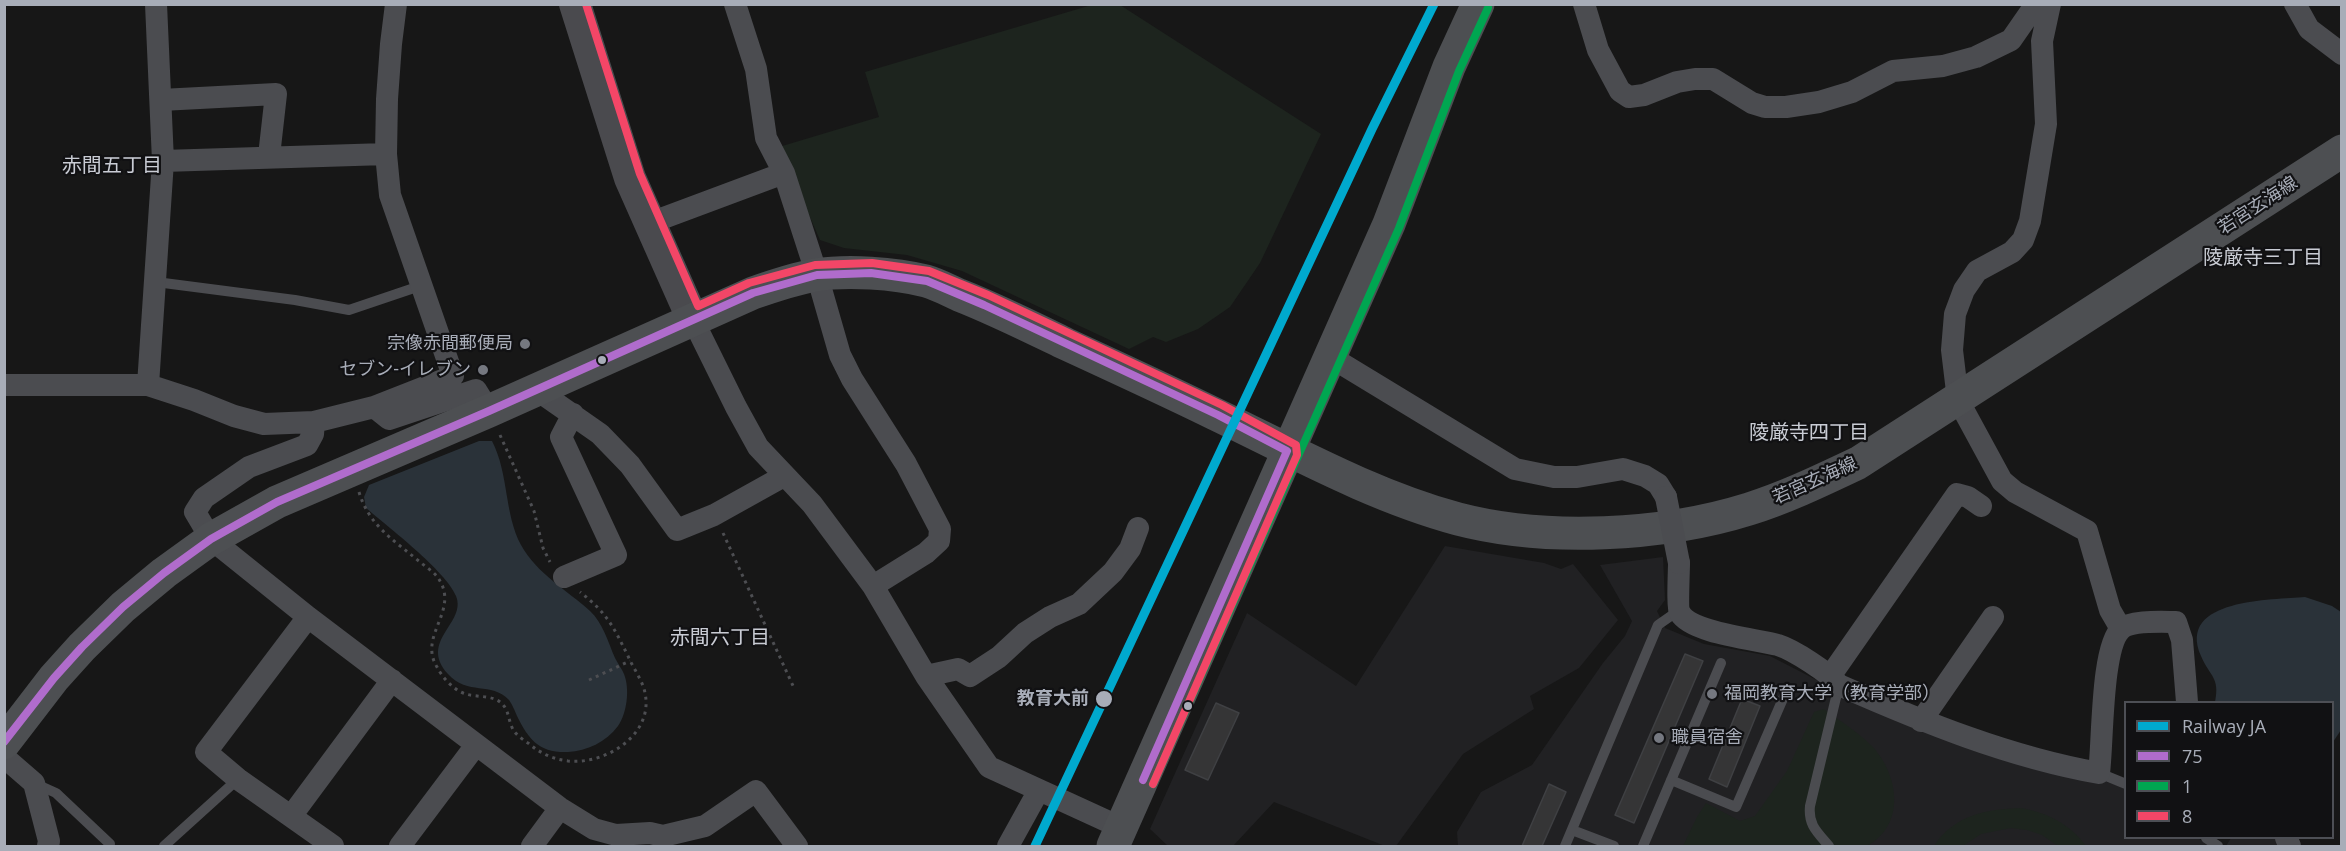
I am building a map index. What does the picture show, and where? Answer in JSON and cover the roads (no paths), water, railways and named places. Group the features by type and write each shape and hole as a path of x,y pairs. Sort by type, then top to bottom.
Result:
{"main road":[{"path":"575,4 630,178 693,320"},
{"path":"1118,837 1273,444 1329,356 1389,224 1449,67 1478,4"},
{"name":"若宮玄海線","path":"4,743 54,678 82,647 156,579 211,539 277,502 537,390 753,293 817,275 872,273 927,281 984,305 1218,415 1273,444 1401,500 1459,519 1520,531 1637,530 1695,523 1749,509 1801,490 1858,463 2342,152"}],"street":[{"path":"148,385 163,161 156,4"},
{"path":"4,385 148,385 234,416 264,424 314,423 374,407 453,376 390,195 386,154 389,66 396,4"},
{"path":"735,4 756,69 766,138 784,174 840,355 852,379 906,464 940,529 939,541 926,553 873,586"},
{"path":"1584,4 1598,50 1620,91 1629,97 1644,95 1677,82 1713,79 1752,103 1765,107 1786,107 1819,102 1852,92 1893,71 1942,66 1976,57 2011,40 2036,4"},
{"path":"2050,4 2042,41 2046,124 2030,221 2023,240 2012,252 1977,271 1964,290 1955,314 1952,350 1958,400 2002,481 2014,492 2087,531 2110,610 2121,629"},
{"path":"2295,4 2309,29 2342,54"},
{"path":"160,100 276,94 269,156"},
{"path":"163,161 386,154"},
{"path":"650,223 784,174"},
{"path":"693,320 758,447 812,504 873,586 926,676 989,767 1084,810 1118,837"},
{"path":"1329,356 1515,470 1554,477 1577,477 1623,469 1645,476 1658,484 1666,497 1678,562 1678,611 1686,621 1714,631 1781,646 1835,680 1921,721 2054,765 2099,773 2108,657 2121,629 2131,624 2176,622 2182,640 2187,701"},
{"path":"374,407 389,419 476,390 489,411"},
{"path":"537,390 600,434 630,465 677,530 714,516 784,476"},
{"path":"564,577 616,555 561,437 573,414"},
{"path":"314,423 314,434 307,445 249,467 204,498 195,512 211,539 308,617 476,745 560,808 594,829 616,835 653,840 705,826 756,791 797,846"},
{"path":"1835,680 1957,494 1968,497 1981,506"},
{"path":"926,676 958,669 970,676 999,657 1025,633 1050,617 1079,604 1113,572 1130,549 1138,528"},
{"path":"308,617 206,752 238,778 333,846"},
{"path":"1921,721 1993,617"},
{"path":"292,815 392,680"},
{"path":"400,846 476,745"},
{"path":"4,757 34,783 49,841 48,846"},
{"path":"1008,846 1042,791"},
{"path":"532,846 560,808"}],"lane":[{"path":"156,282 295,300 349,310 420,286"},
{"path":"1565,846 1658,626 1678,611"},
{"path":"1643,846 1720,663"},
{"path":"1829,846 1811,825 1809,817 1835,680"},
{"path":"1671,780 1736,807 1785,694"},
{"path":"2099,773 2124,783"},
{"path":"164,846 238,778"},
{"path":"34,783 56,793 110,844"},
{"path":"1572,830 1614,846"}],"rail line":[{"name":"JA","path":"1035,846 1372,129 1434,4"}],"place":[{"name":"宗像赤間郵便局","path":"525,344"},
{"name":"セブン-イレブン","path":"483,370"},
{"name":"福岡教育大学（教育学部）","path":"1712,694"},
{"name":"教育大前","path":"1104,699"},
{"name":"職員宿舎","path":"1659,738"}],"district":[{"name":"赤間五丁目","path":"112,166"},
{"name":"陵厳寺三丁目","path":"2263,258"},
{"name":"陵厳寺四丁目","path":"1809,433"},
{"name":"赤間六丁目","path":"720,638"}]}
